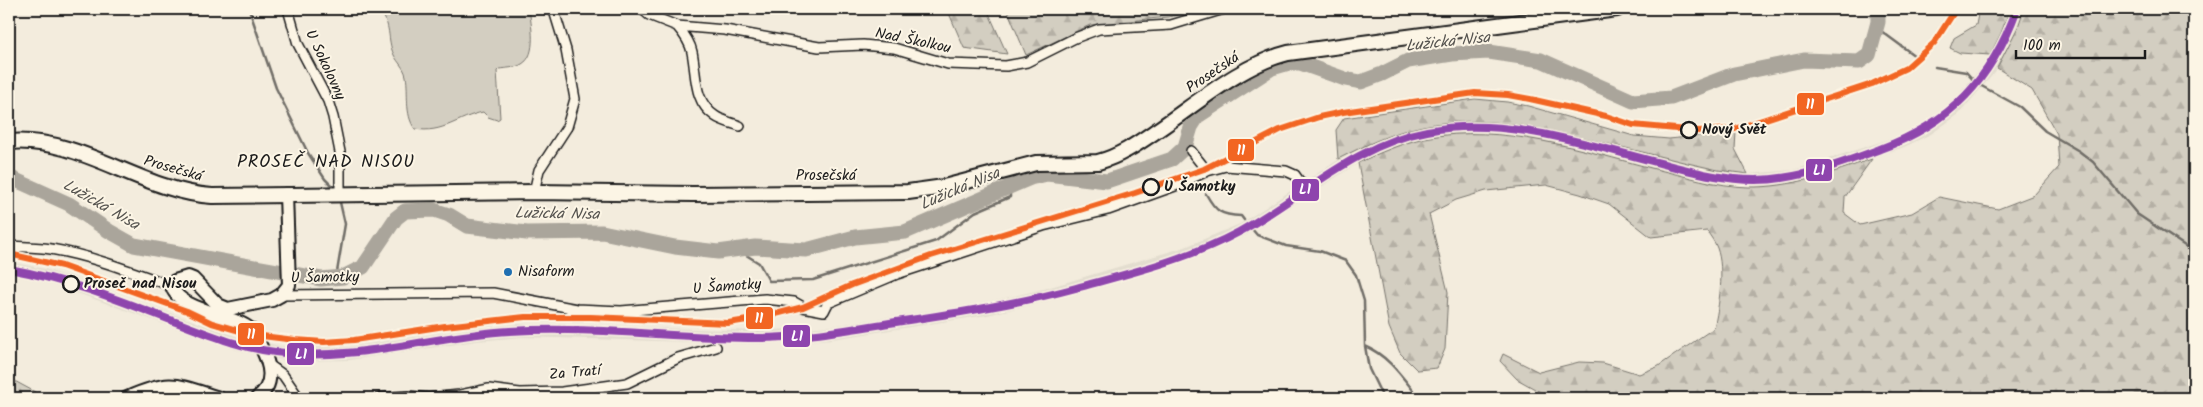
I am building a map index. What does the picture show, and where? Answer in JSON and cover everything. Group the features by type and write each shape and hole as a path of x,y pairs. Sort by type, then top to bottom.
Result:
{"main road":[{"name":"Prosečská","path":"9,142 43,142 62,146 136,176 195,194 908,192 944,186 1036,164 1098,162 1118,155 1133,147 1241,74 1270,58 1288,53 1588,11 1617,9"}],"street":[{"name":"U Sokolovny","path":"288,9 298,44 328,101 333,117 340,152 340,193"},
{"path":"534,192 539,170 567,128 575,99 556,9"},
{"name":"Nad Školkou","path":"642,9 649,15 677,26 725,30 819,47 863,45 894,48 948,64 1006,66 1027,62 1074,38 1099,29 1171,25 1224,9"},
{"path":"677,26 688,41 692,51 694,76 701,102 716,117 740,126"},
{"path":"1191,150 1207,171 1226,166 1286,171 1295,175 1300,182"},
{"name":"U Šamotky","path":"172,286 175,281 181,278 193,279 218,305 228,309 272,300 285,290 493,293 577,310 621,311 765,299 794,302 803,307 824,311 828,303 897,274 1042,226 1108,210 1182,183 1207,171"},
{"path":"285,290 288,256 286,194"},
{"path":"9,246 67,252 115,266 172,286 173,292 195,306 251,330 269,365 270,374 267,386 257,398"},
{"name":"Za Tratí","path":"379,398 409,396 428,398 460,395 489,389 520,393 562,392 628,383 678,358 716,347"},
{"path":"269,365 283,375 299,398"},
{"path":"127,398 153,387 172,384 219,398"}],"shaded area":[{"path":"2010,9 2024,9 2013,39 1995,72 1959,114 1931,134 1904,147 1797,183 1764,187 1716,183 1513,135 1478,133 1426,138 1403,144 1358,163 1246,235 1189,260 1047,301 987,315 832,339 761,344 521,337 476,341 349,360 298,361 278,359 237,350 42,281 9,275 9,262 45,269 241,338 299,348 348,347 474,328 520,324 761,331 831,326 984,303 1044,289 1185,247 1240,224 1352,151 1384,137 1424,125 1478,120 1515,123 1718,170 1748,174 1794,170 1899,136 1937,115 1951,104 1984,64 2001,33"}],"green space":[{"path":"378,9 529,9 532,46 527,60 520,65 497,71 500,118 497,120 488,117 483,112 434,129 415,129 409,117 405,73 394,55 388,26"},
{"path":"941,9 987,9 1007,54 964,48 948,11"},
{"path":"1007,9 1205,9 1168,17 1090,25 1026,55"},
{"path":"1979,9 2010,9 1990,55 1960,53 1950,48 1954,38 1976,25"},
{"path":"2024,9 2194,9 2194,398 1551,398 1517,379 1500,361 1503,354 1539,372 1579,362 1603,363 1639,374 1657,367 1714,328 1719,299 1721,267 1717,248 1707,231 1651,237 1609,204 1546,185 1486,191 1456,200 1429,214 1448,292 1445,349 1437,368 1417,370 1400,353 1389,327 1358,163 1408,143 1425,138 1454,134 1512,136 1541,141 1701,180 1724,185 1748,187 1764,187 1795,182 1872,159 1845,197 1844,213 1860,225 1912,213 1939,197 1998,209 2034,195 2059,167 2057,134 2032,90 1997,68 2018,27"},
{"path":"1475,99 1528,106 1634,136 1669,139 1736,132 1735,149 1748,174 1718,170 1532,127 1467,121 1423,126 1401,132 1338,159 1336,130 1344,118"},
{"path":"9,378 35,392 36,398 9,398"}],"waterway":[{"path":"249,9 276,88 308,153 325,179 335,189"},
{"name":"Lužická Nisa","path":"9,177 69,204 134,245 321,279 343,277 363,267 396,218 405,211 434,210 449,215 467,226 527,233 602,232 675,247 718,252 755,247 806,250 855,237 905,232 1030,178 1047,174 1107,181 1172,159 1185,147 1191,127 1198,116 1272,68 1289,63 1300,63 1345,79 1361,82 1408,61 1452,54 1489,52 1541,60 1633,101 1671,98 1734,74 1804,60 1859,62 1869,55 1878,22 1878,9"},
{"path":"1877,28 1915,56"},
{"path":"1935,67 1966,72 1976,83 2020,107 2045,131 2079,151 2093,162 2137,214 2194,252"},
{"path":"738,250 759,263 769,281 813,280 936,241 975,212 1010,197 1010,187"},
{"path":"1206,194 1216,209 1228,215 1241,216 1244,220"},
{"path":"336,278 345,224 339,198"},
{"path":"1252,229 1257,235 1286,246 1320,251 1346,261 1356,275 1364,301 1365,346 1374,350 1388,362 1419,398"},
{"path":"1365,346 1369,369 1383,398"}],"transit line":[{"name":"11","path":"9,254 62,266 187,311 212,323 254,335 295,340 324,342 354,340 445,326 525,317 591,317 728,323 760,318 803,307 852,285 931,256 1135,193 1204,169 1280,130 1319,117 1343,112 1475,93 1508,95 1530,99 1606,116 1633,125 1698,131 1735,129 1872,84 1906,68 1934,43 1956,9"},
{"name":"L1","path":"9,269 51,278 92,291 236,344 275,352 334,354 510,331 572,330 758,338 827,333 964,312 1032,299 1180,258 1239,232 1329,174 1376,147 1427,131 1456,127 1486,127 1545,134 1719,177 1755,180 1771,179 1819,170 1865,155 1905,138 1928,126 1948,112 1981,78 1995,57 2017,9"}],"place":[{"name":"Nový Svět","path":"1689,130"},
{"name":"U Šamotky","path":"1151,187"},
{"name":"Nisaform","path":"508,272"},
{"name":"Proseč nad Nisou","path":"71,284"}],"district":[{"name":"PROSEČ NAD NISOU","path":"326,162"}]}
